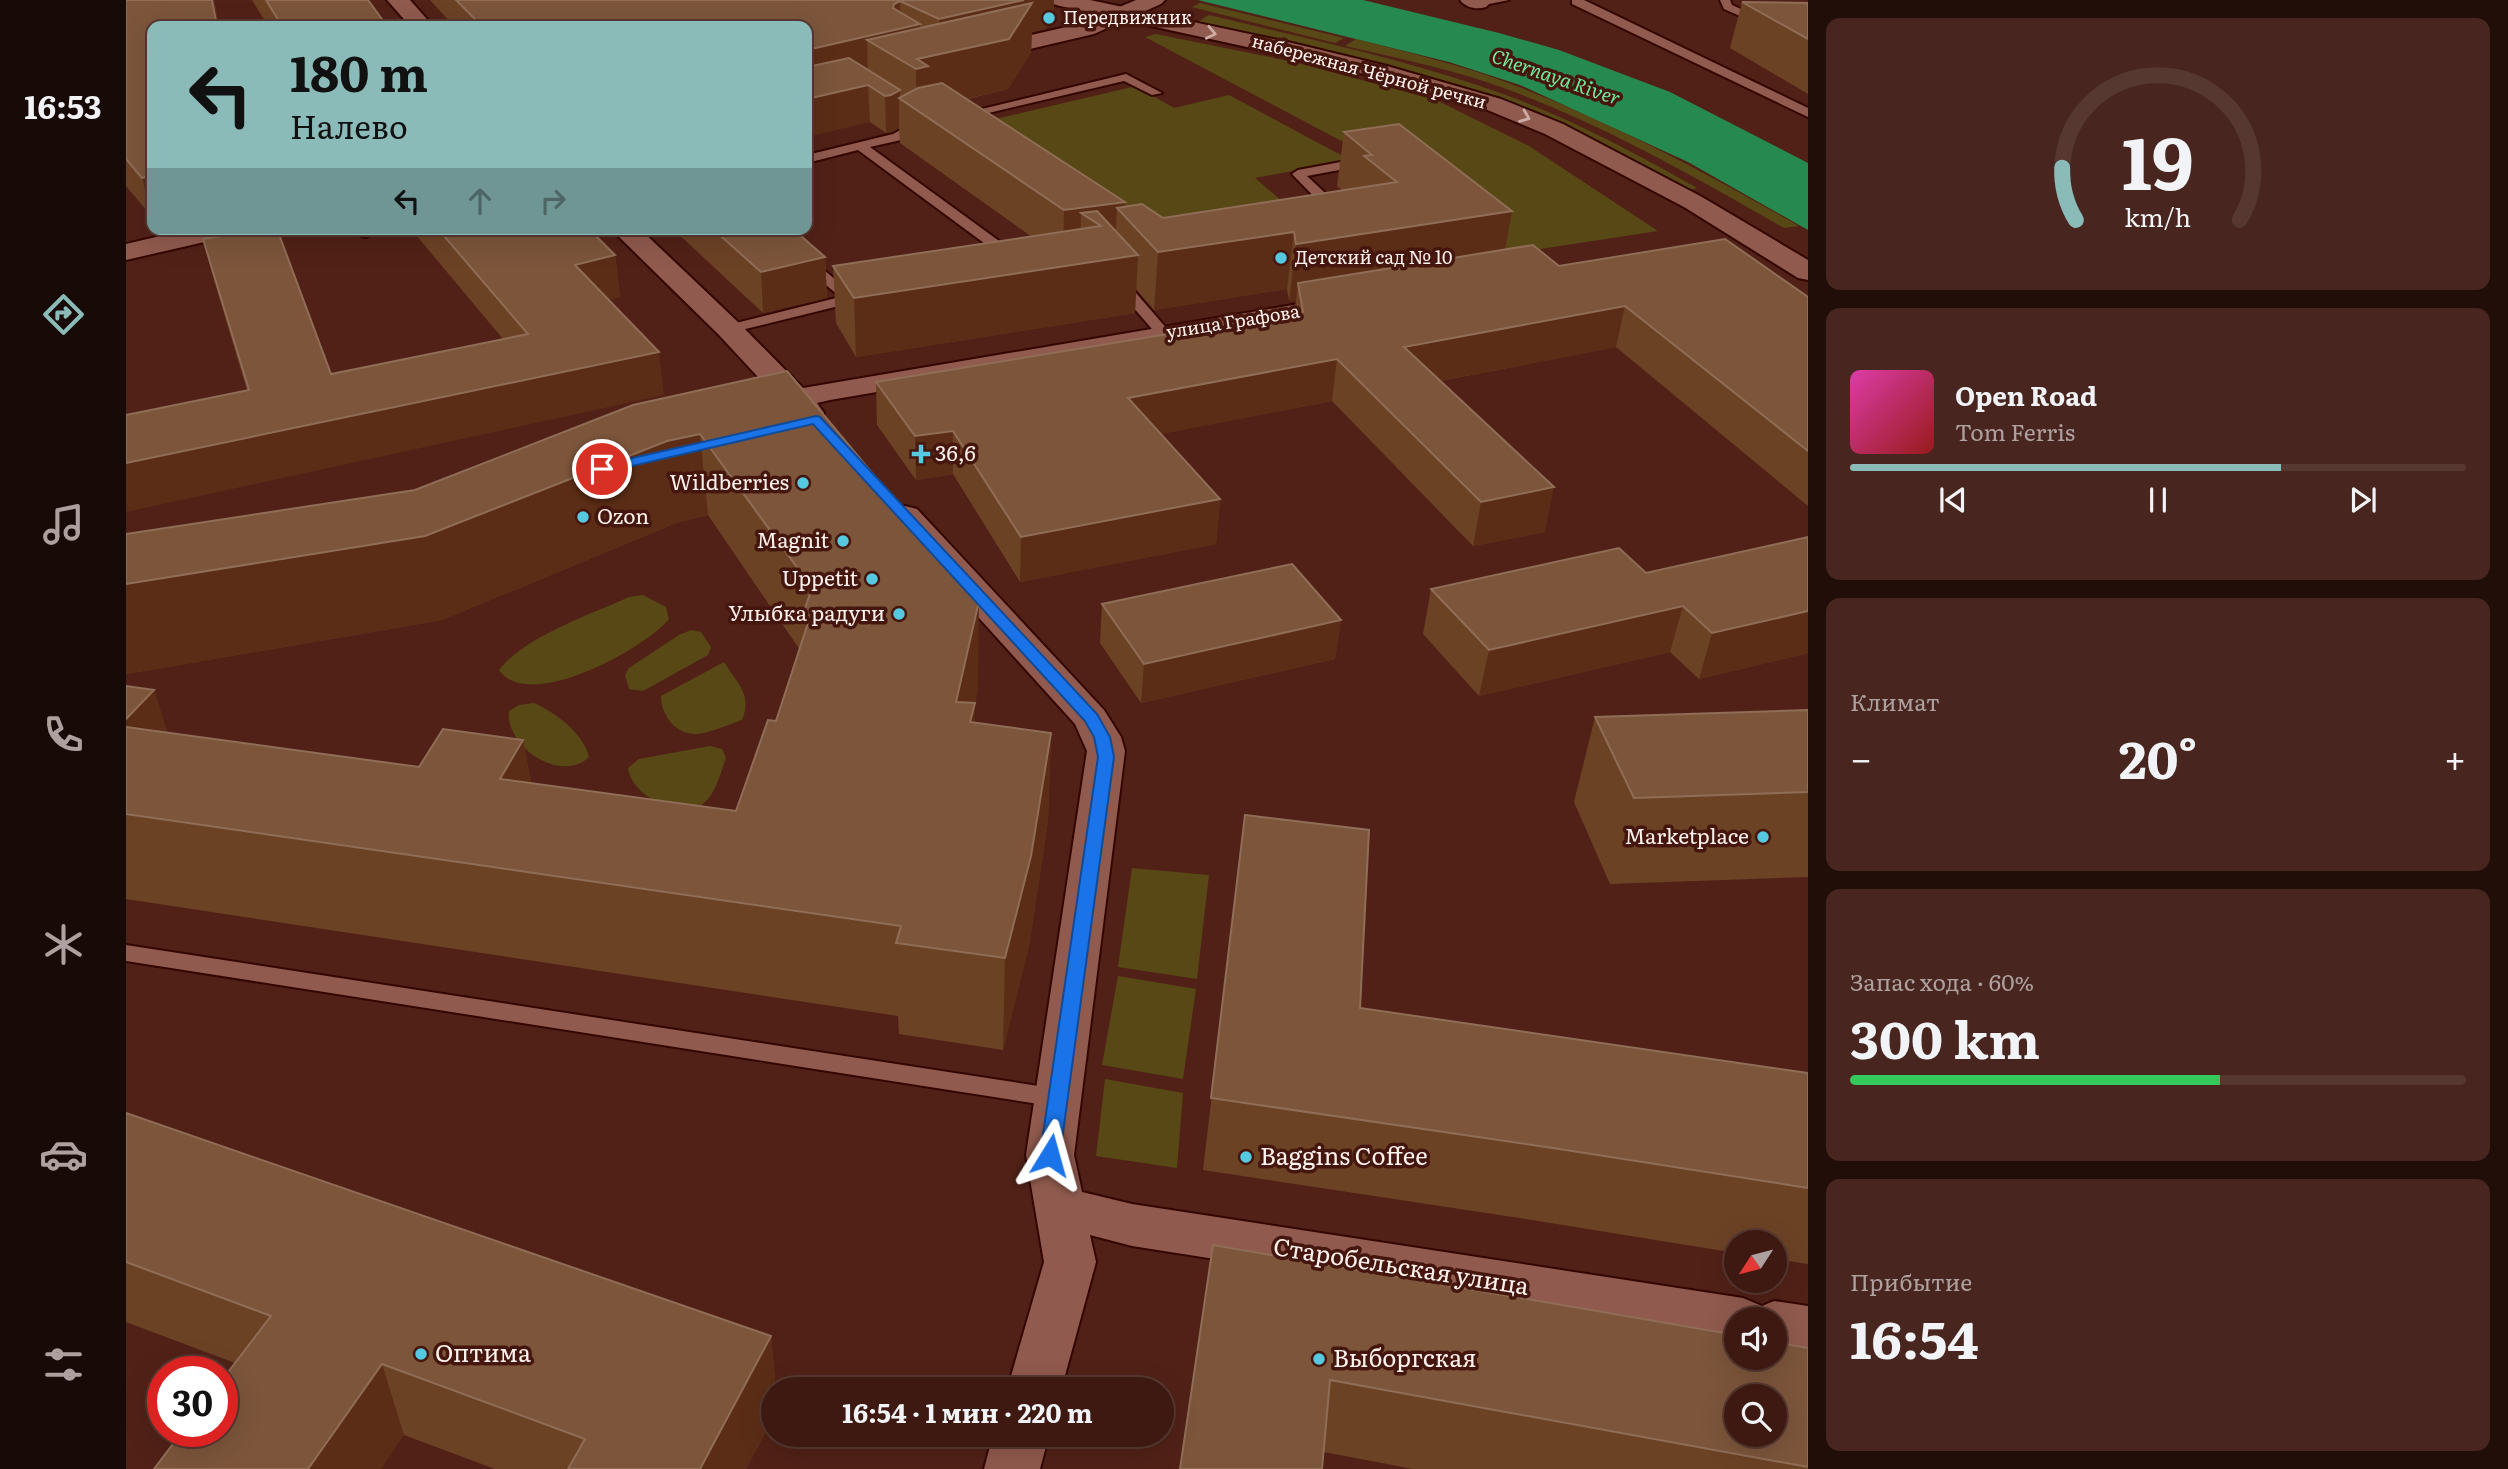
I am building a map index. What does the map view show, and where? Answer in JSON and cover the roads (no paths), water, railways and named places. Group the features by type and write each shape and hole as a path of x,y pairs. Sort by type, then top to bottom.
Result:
{"street":[{"path":"398,0 417,21"},
{"name":"набережная Чёрной речки","path":"1060,0 1329,59 1493,104 1554,129 1693,202 1808,272"},
{"path":"955,60 1086,29 1154,0"},
{"path":"128,248 195,235"},
{"path":"630,235 729,329"},
{"path":"1707,245 1754,237"},
{"name":"улица Графова","path":"729,329 796,409 1163,333 1367,300"},
{"path":"880,489 1091,718 1102,737 1106,757 1050,1155 1070,1262 1038,1377"},
{"name":"Старобельская улица","path":"1060,1207 1132,1225 1724,1317"},
{"path":"1787,1326 1808,1329"},
{"path":"1012,1469 1018,1447"}],"lane":[{"path":"1475,2 1504,0"},
{"path":"1562,0 1578,1 1808,113"},
{"path":"1725,0 1728,7 1808,43"},
{"path":"940,121 1126,77 1156,93"},
{"path":"901,118 914,127"},
{"path":"812,158 897,137 914,127 927,124"},
{"path":"860,146 1019,262"},
{"path":"1336,224 1349,222 1298,174 1362,162"},
{"path":"774,235 850,299"},
{"path":"1106,267 1163,333"},
{"path":"729,329 866,296"},
{"path":"126,953 1058,1098"}],"water":[{"name":"Chernaya River","path":"1198,0 1363,0 1559,50 1670,92 1808,163 1808,230 1688,162 1520,85 1449,62"}],"place":[{"name":"Передвижник","path":"1049,18"},
{"name":"Детский сад № 10","path":"1281,258"},
{"name":"36,6","path":"921,454"},
{"name":"Wildberries","path":"803,483"},
{"name":"Ozon","path":"583,517"},
{"name":"Magnit","path":"843,541"},
{"name":"Uppetit","path":"872,579"},
{"name":"Улыбка радуги","path":"899,614"},
{"name":"Marketplace","path":"1763,837"},
{"name":"Baggins Coffee","path":"1246,1157"},
{"name":"Оптима","path":"421,1354"},
{"name":"Выборгская","path":"1319,1359"}]}
